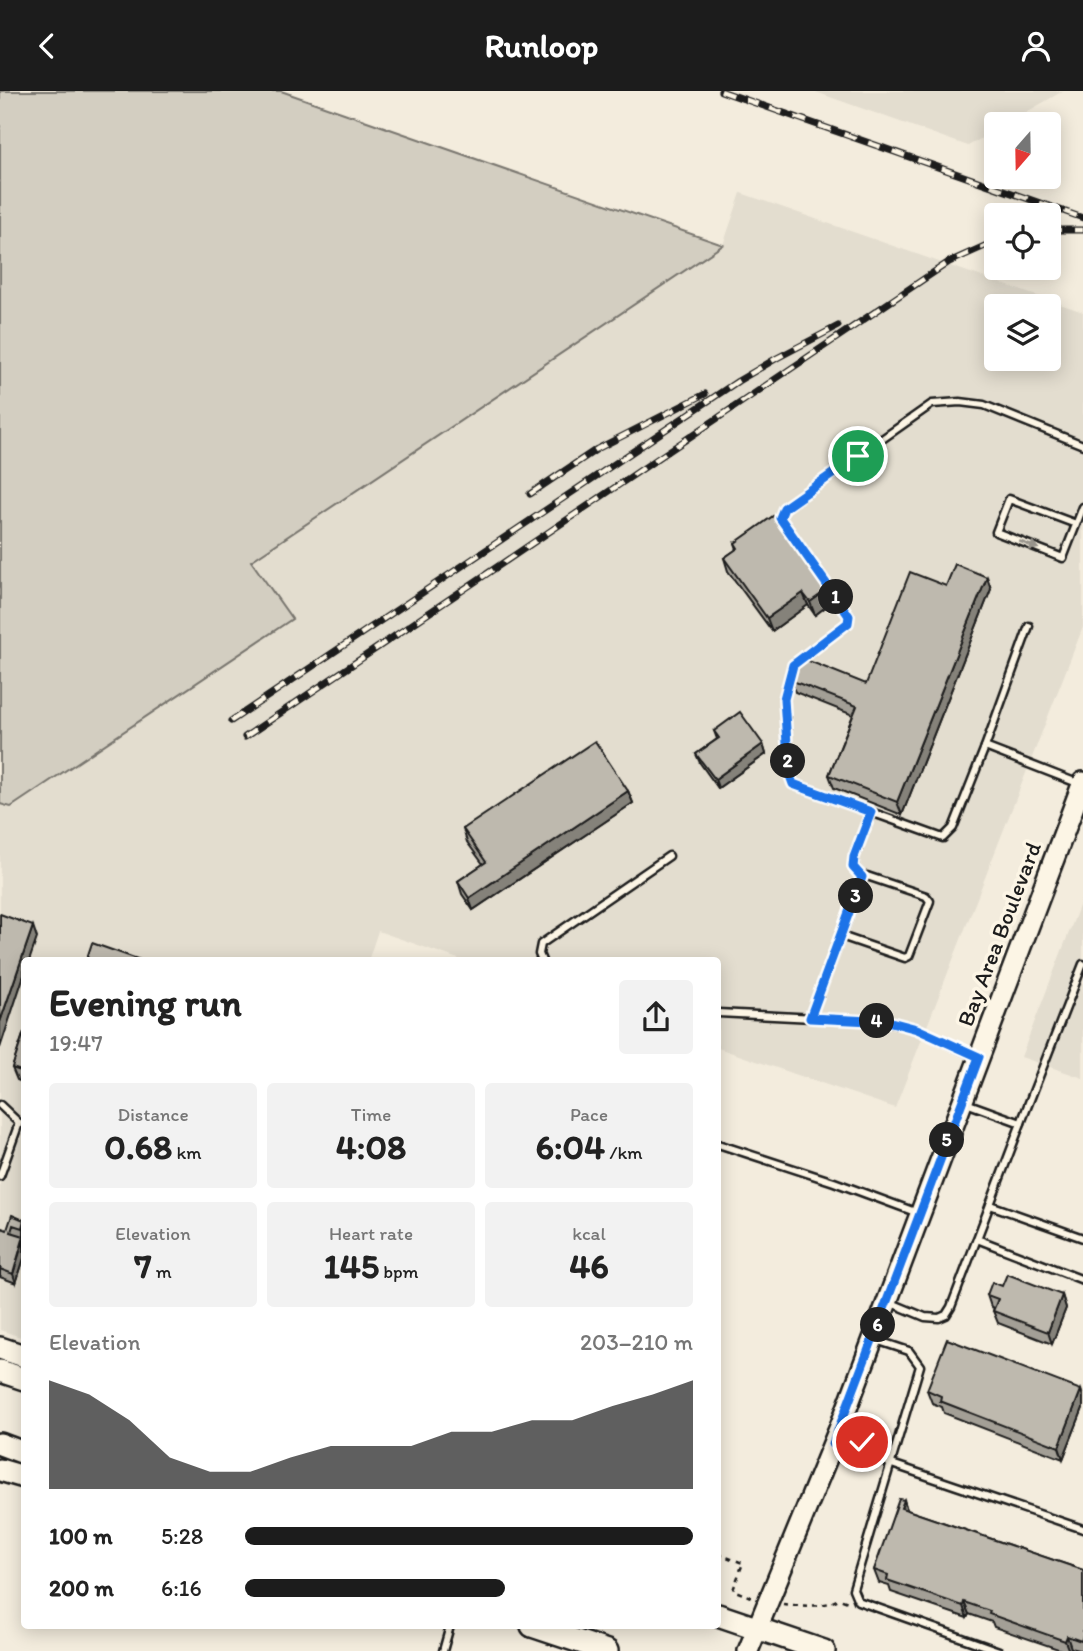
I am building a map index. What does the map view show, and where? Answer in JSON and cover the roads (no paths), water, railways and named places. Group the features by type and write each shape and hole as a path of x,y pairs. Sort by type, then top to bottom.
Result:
{"main road":[{"name":"Bay Area Boulevard","path":"748,1651 833,1444 1083,783"},
{"path":"0,1348 21,1355"},
{"path":"0,1371 21,1378"},
{"path":"0,1444 21,1452"},
{"path":"0,1470 21,1476"},
{"path":"721,1616 824,1651"},
{"path":"541,1629 607,1651"}],"lane":[{"path":"1029,626 953,828 943,838 793,784 789,773 784,699 793,665 848,623 849,616 780,518 784,508 932,404 960,402 984,405 1083,445"},
{"path":"1076,524 1009,499 996,532 1063,558 1083,507"},
{"path":"985,747 1083,783"},
{"path":"862,877 853,867 854,857 871,812"},
{"path":"540,957 541,944 669,856"},
{"path":"841,936 905,958 909,956 914,945 930,901 926,896 867,876 862,877"},
{"path":"810,1018 862,877"},
{"path":"887,1301 925,1317 939,1318 946,1315 951,1307 1083,964"},
{"path":"721,1013 891,1022 917,1029 979,1057"},
{"path":"962,1101 1021,1123"},
{"path":"0,1105 19,1123 0,1176"},
{"path":"721,1145 920,1213"},
{"path":"990,1205 1083,1238"},
{"path":"977,1240 1083,1280"},
{"path":"873,1339 909,1351 920,1366 886,1462 853,1589 858,1601 999,1651"},
{"path":"833,1444 862,1442 886,1462"},
{"path":"833,1444 856,1458 886,1462 1083,1529"},
{"path":"443,1651 449,1629"}],"railway":[{"path":"721,91 1083,218"},
{"path":"1061,230 1083,230"},
{"path":"245,737 949,262 984,246"},
{"path":"231,721 738,381 838,326"},
{"path":"530,494 597,449 705,394"}]}
